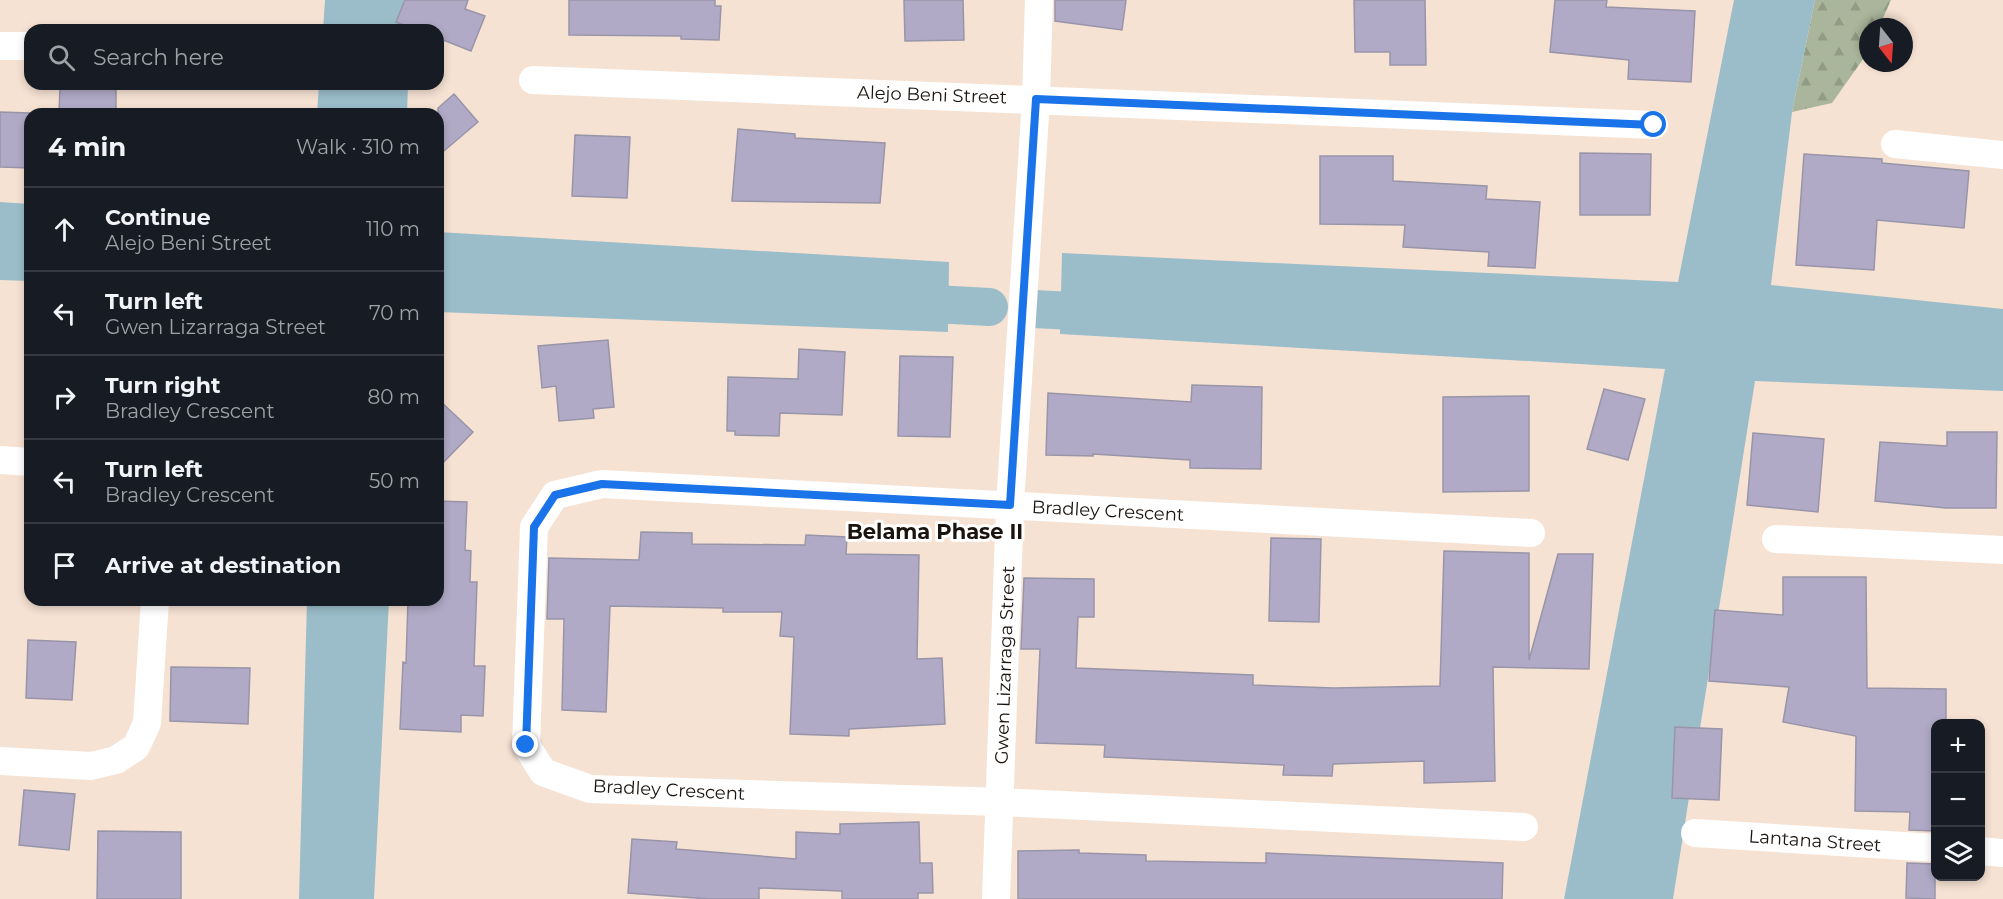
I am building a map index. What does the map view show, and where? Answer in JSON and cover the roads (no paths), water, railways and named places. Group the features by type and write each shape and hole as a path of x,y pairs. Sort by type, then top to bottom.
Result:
{"street":[{"name":"Gwen Lizarraga Street","path":"996,899 1010,505 1036,99 1039,0"},
{"path":"0,46 24,46"},
{"name":"Alejo Beni Street","path":"533,80 1654,125"},
{"path":"1895,144 2003,155"},
{"path":"0,460 24,462"},
{"name":"Bradley Crescent","path":"1524,827 1000,802 591,789 543,772 526,745 534,527 555,495 602,484 1531,534"},
{"path":"1776,539 2003,550"},
{"path":"0,761 90,766 116,760 136,747 147,723 155,606"},
{"name":"Lantana Street","path":"1695,833 1931,848"},
{"path":"1985,851 2003,853"}],"water":[{"path":"325,0 412,0 411,24 323,24"},
{"path":"1734,0 1815,0 1792,112 1771,285 2003,309 2003,391 1755,381 1673,899 1564,899 1665,369 1060,334 1062,253 1678,282"},
{"path":"319,90 408,90 407,108 317,108"},
{"path":"0,202 24,204 24,281 0,280"},
{"path":"444,232 949,262 948,332 444,312"},
{"path":"307,606 389,606 374,899 299,899"}],"waterway":[{"path":"898,302 989,307"},
{"path":"1034,309 1112,313"}],"district":[{"name":"Belama Phase II","path":"935,532"}]}
